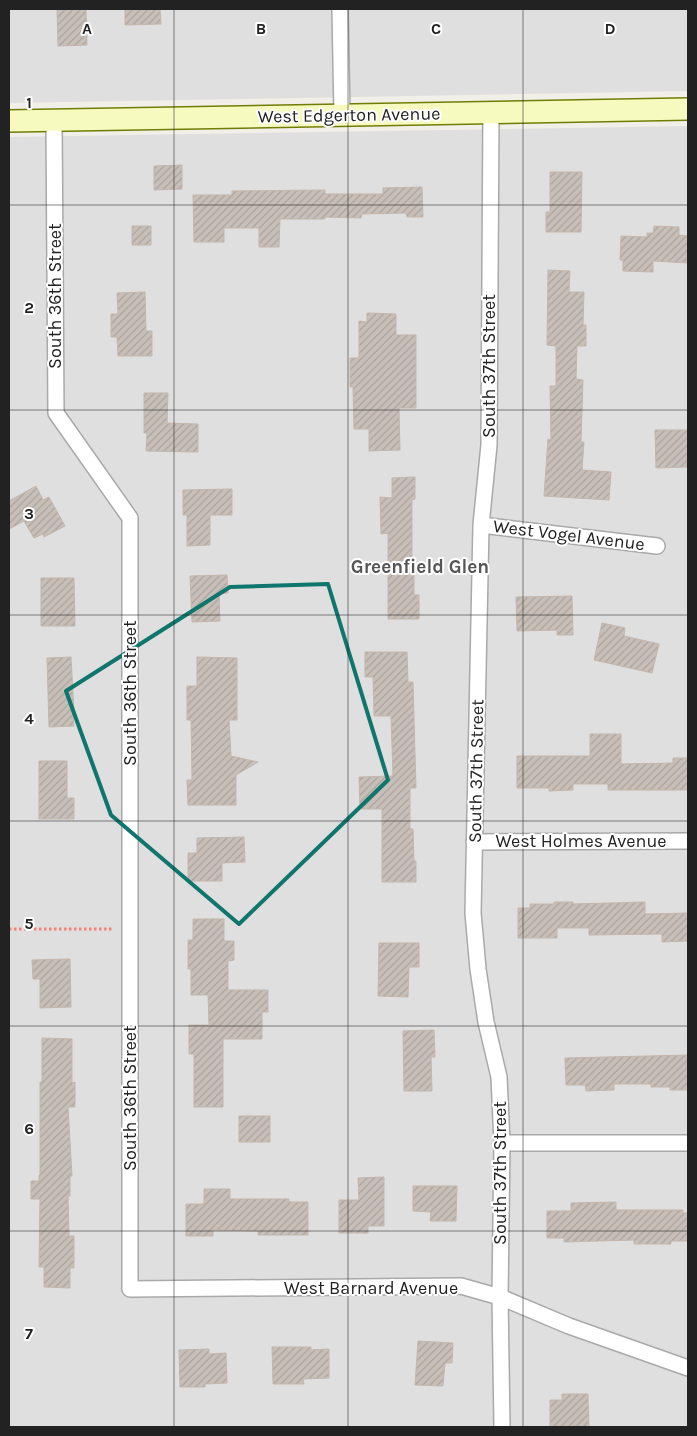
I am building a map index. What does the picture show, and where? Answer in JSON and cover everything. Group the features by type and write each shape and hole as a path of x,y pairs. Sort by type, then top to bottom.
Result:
{"street":[{"path":"340,9 342,115"},
{"name":"West Edgerton Avenue","path":"9,120 688,109"},
{"name":"South 37th Street","path":"491,112 489,445 481,525 473,913 478,968 486,1022 499,1077 502,1143 500,1297 502,1427"},
{"name":"South 36th Street","path":"54,120 56,413 130,518 130,1290"},
{"name":"West Vogel Avenue","path":"481,525 657,546"},
{"name":"West Holmes Avenue","path":"474,842 688,841"},
{"path":"502,1143 688,1143"},
{"name":"West Barnard Avenue","path":"130,1290 461,1286 500,1297 569,1326 688,1368"}],"path":[{"path":"9,929 130,928"}],"highlighted area":[{"path":"328,584 388,780 239,924 111,815 66,691 230,587"}],"shaded area":[{"path":"9,9 688,9 688,91 9,103"},
{"path":"688,126 688,1427 9,1427 9,137"}],"building":[{"path":"57,9 86,9 87,45 58,46"},
{"path":"125,9 160,9 161,24 125,25"},
{"path":"182,165 182,189 154,190 154,166"},
{"path":"550,172 582,172 581,232 546,232 546,212 550,212"},
{"path":"422,187 423,217 407,217 406,213 362,214 361,218 280,219 279,247 259,247 259,228 224,228 224,242 194,242 193,195 232,195 232,191 325,190 325,194 383,194 383,188"},
{"path":"132,226 151,226 151,245 132,245"},
{"path":"654,226 679,227 679,235 688,236 688,263 653,261 653,272 623,271 623,260 620,260 621,236 647,237 647,233 653,233"},
{"path":"548,270 570,271 569,292 584,292 583,325 586,325 586,346 577,346 576,379 583,380 581,442 584,442 582,470 611,472 609,500 544,496 548,439 551,440 550,386 556,386 556,346 547,345"},
{"path":"145,292 146,331 152,331 152,356 118,356 117,337 111,337 111,314 118,314 117,293"},
{"path":"367,313 396,314 396,335 416,335 416,408 399,408 400,450 369,451 369,429 354,429 353,387 350,387 350,358 359,358 359,321 367,322"},
{"path":"144,393 168,393 167,423 198,424 198,452 146,451 147,433 144,433"},
{"path":"655,430 688,430 687,467 656,468"},
{"path":"415,477 415,499 412,500 412,562 414,562 414,595 419,595 419,619 388,619 388,533 381,534 380,497 392,498 392,478"},
{"path":"36,486 43,500 49,497 65,526 44,537 43,534 34,538 24,521 9,529 9,501"},
{"path":"232,489 232,515 210,515 210,545 187,546 187,515 183,515 183,490"},
{"path":"227,575 228,593 219,594 220,621 192,622 190,576"},
{"path":"41,578 74,578 75,626 41,626"},
{"path":"572,596 573,635 557,635 557,630 517,631 516,597"},
{"path":"602,623 625,628 624,636 659,644 652,673 594,660"},
{"path":"365,652 407,652 408,682 413,682 416,788 410,788 410,829 413,829 416,882 382,882 382,809 360,809 359,777 393,776 391,716 374,716 373,677 365,677"},
{"path":"71,657 74,726 49,727 47,658"},
{"path":"197,657 237,658 237,720 229,720 231,756 258,762 236,775 236,805 188,805 187,780 192,780 191,720 187,720 187,686 197,686"},
{"path":"590,734 621,734 621,764 673,763 673,758 688,758 688,790 608,790 608,784 573,784 573,790 549,791 549,788 517,788 517,756 590,756"},
{"path":"39,761 67,761 67,798 74,798 74,819 39,819"},
{"path":"244,837 245,862 222,863 222,881 188,881 188,853 197,853 197,838"},
{"path":"554,902 573,902 573,904 645,902 645,914 688,913 688,941 662,942 662,934 589,935 589,928 557,928 557,938 518,938 518,908 530,908 530,904 554,904"},
{"path":"193,919 224,919 224,941 234,941 234,960 228,961 228,990 268,990 268,1012 262,1012 262,1039 223,1039 223,1107 194,1107 194,1054 189,1054 189,1025 209,1025 208,995 191,995 191,969 188,969 188,940 193,940"},
{"path":"379,943 419,943 419,967 409,967 408,997 378,996"},
{"path":"70,959 71,1007 40,1008 40,979 33,979 32,960"},
{"path":"434,1030 435,1057 431,1057 432,1091 404,1091 403,1031"},
{"path":"42,1038 72,1039 72,1083 75,1082 75,1107 68,1107 72,1176 70,1176 70,1196 68,1196 69,1236 74,1236 74,1268 70,1268 70,1288 44,1287 44,1267 39,1267 40,1199 31,1199 31,1181 39,1181 40,1175"},
{"path":"688,1055 688,1090 670,1090 670,1087 651,1087 651,1084 614,1084 614,1090 586,1091 585,1085 566,1085 565,1058"},
{"path":"239,1116 270,1116 270,1142 239,1142"},
{"path":"384,1177 384,1226 368,1226 368,1233 339,1233 339,1200 359,1200 358,1178"},
{"path":"413,1186 457,1186 456,1221 430,1221 431,1212 413,1211"},
{"path":"204,1189 230,1189 230,1199 289,1199 289,1202 308,1202 308,1235 258,1235 258,1231 213,1230 213,1236 186,1236 186,1204 204,1204"},
{"path":"616,1202 616,1210 683,1210 683,1213 688,1213 688,1241 671,1241 671,1244 634,1244 634,1240 564,1242 564,1238 547,1238 547,1211 571,1211 571,1203"},
{"path":"418,1341 453,1343 452,1363 445,1363 443,1386 415,1385"},
{"path":"272,1347 311,1347 311,1350 329,1349 329,1378 303,1379 304,1384 273,1384"},
{"path":"209,1349 209,1354 226,1353 227,1383 205,1384 205,1387 180,1387 179,1350"},
{"path":"562,1394 588,1394 589,1427 550,1427 550,1400 562,1400"}],"district":[{"name":"Greenfield Glen","path":"420,566"}]}
